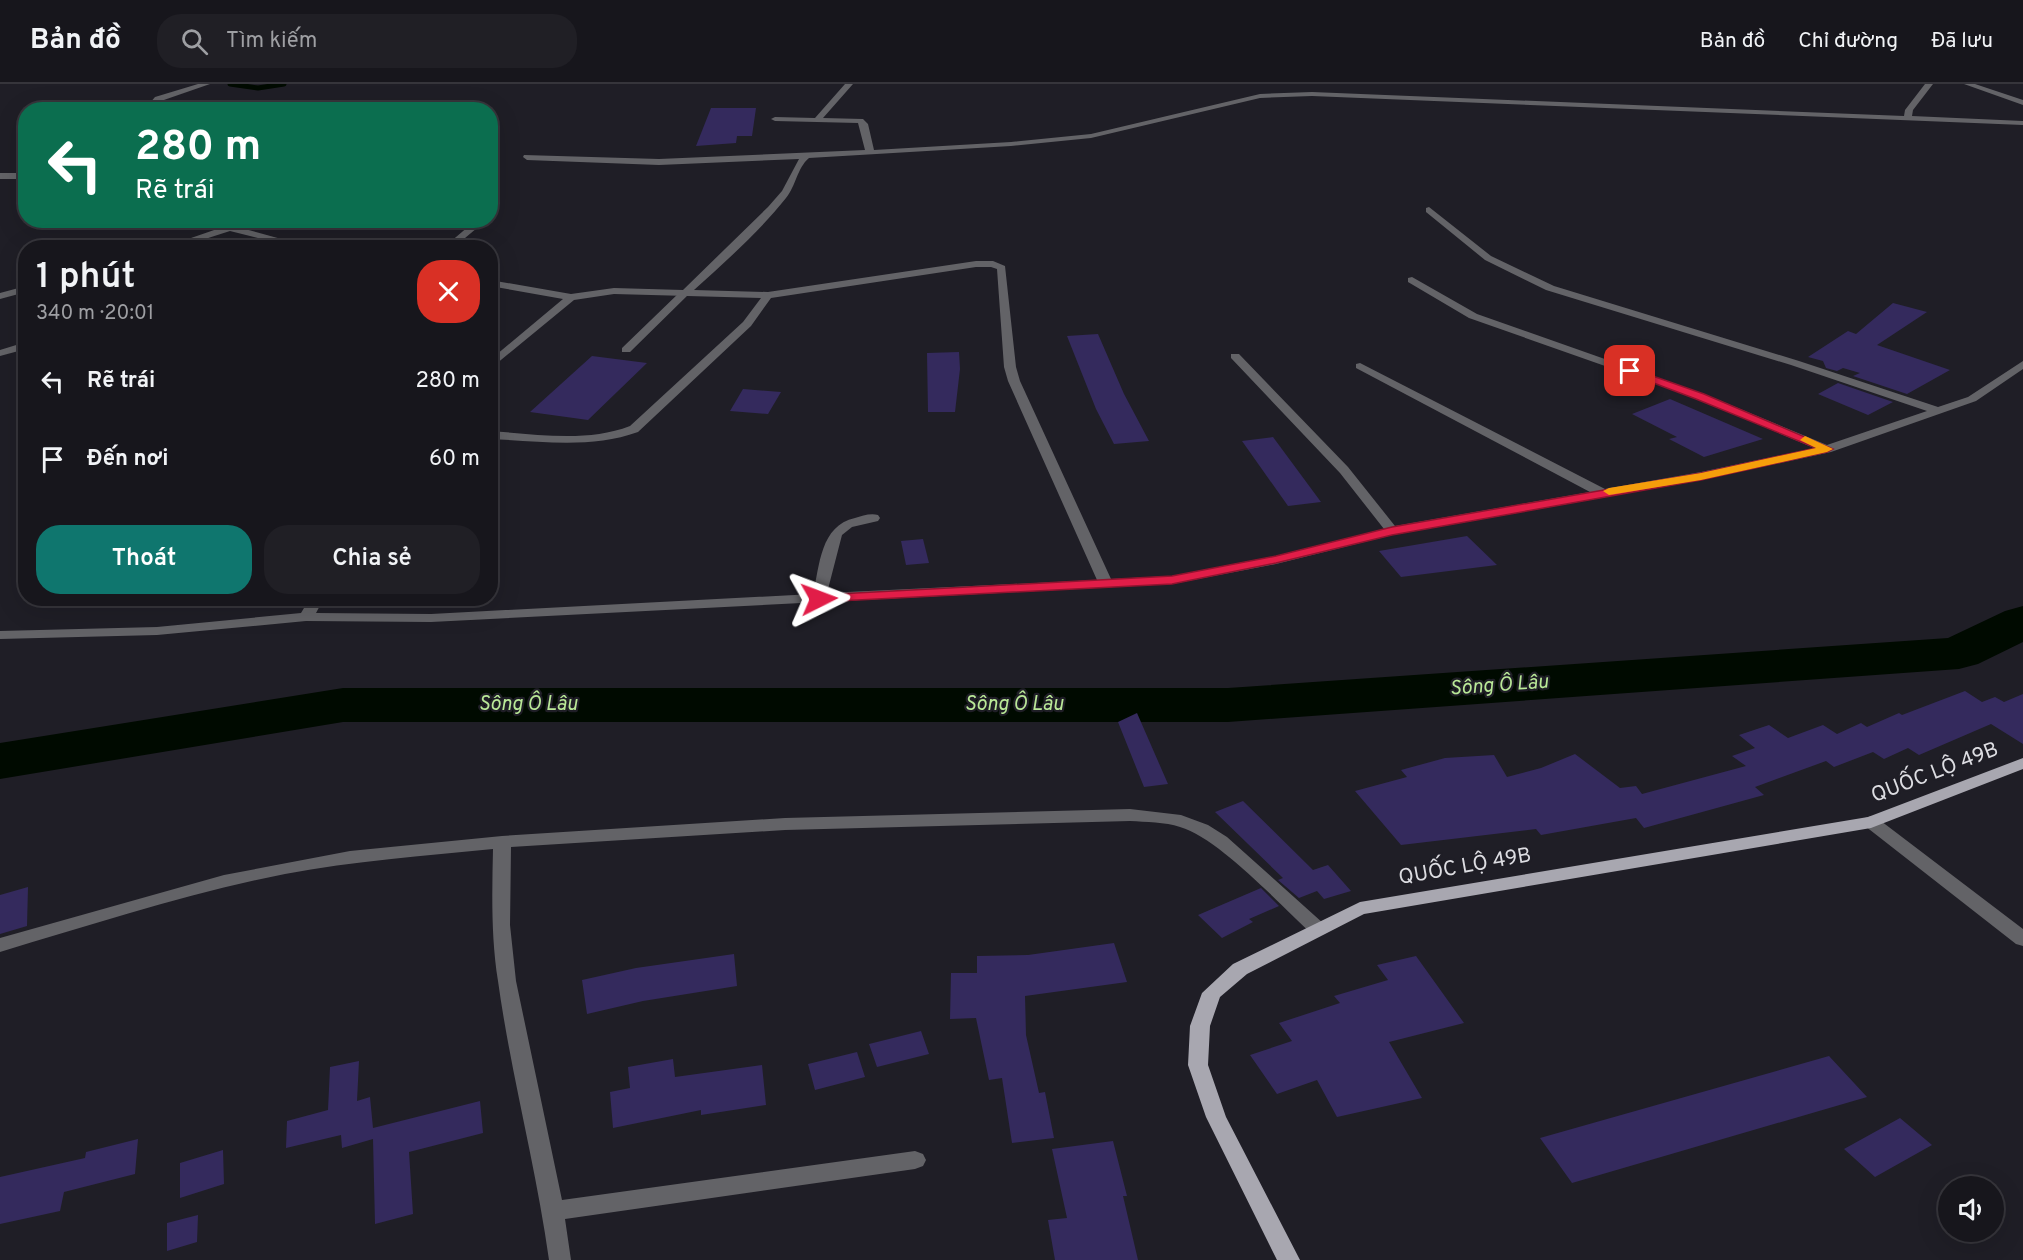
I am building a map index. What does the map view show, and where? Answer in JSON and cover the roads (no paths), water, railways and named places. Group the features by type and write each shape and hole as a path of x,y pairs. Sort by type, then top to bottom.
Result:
{"main road":[{"name":"QUỐC LỘ 49B","path":"1289,1260 1216,1118 1198,1065 1200,1026 1212,993 1240,969 1360,908 1870,822 2023,763"}],"street":[{"path":"156,102 159,99 206,84"},
{"path":"818,119 849,84"},
{"path":"1908,119 1909,110 1929,84"},
{"path":"1968,84 2023,103"},
{"path":"527,157 659,162 1011,144 1091,136 1140,126 1225,103 1287,94 2023,123"},
{"path":"775,119 860,121 864,124 870,152"},
{"path":"626,350 770,212 788,191 801,160 807,156"},
{"path":"0,176 18,176"},
{"path":"1429,210 1488,258 1550,288 1795,363 1937,410"},
{"path":"192,240 230,228 280,240"},
{"path":"457,240 472,228"},
{"path":"498,284 571,297 614,291 768,295 976,264 993,264 1002,268 1014,381 1106,584"},
{"path":"1412,280 1473,316 1681,389 1827,449"},
{"path":"0,296 18,291"},
{"path":"498,435 599,438 634,429 747,324 768,295"},
{"path":"498,359 571,297"},
{"path":"0,353 18,347"},
{"path":"1235,356 1344,470 1392,531"},
{"path":"0,635 157,631 306,617 431,618 1172,580 1276,560 1392,531 1701,476 1827,449 1972,399 2023,364"},
{"path":"1360,366 1602,493"},
{"path":"819,599 836,534 844,526 873,518"},
{"path":"306,617 312,606"},
{"path":"0,945 152,900 286,868 350,857 502,842 785,824 1130,815 1181,821 1202,829 1221,841 1318,929"},
{"path":"1870,822 2023,939"},
{"path":"502,842 501,925 507,981 553,1211 560,1260"},
{"path":"553,1211 915,1160"}],"waterway":[{"path":"230,84 258,88 284,84"},
{"name":"Sông Ô Lâu","path":"0,761 343,705 1228,705 1959,653 2023,622"}]}
